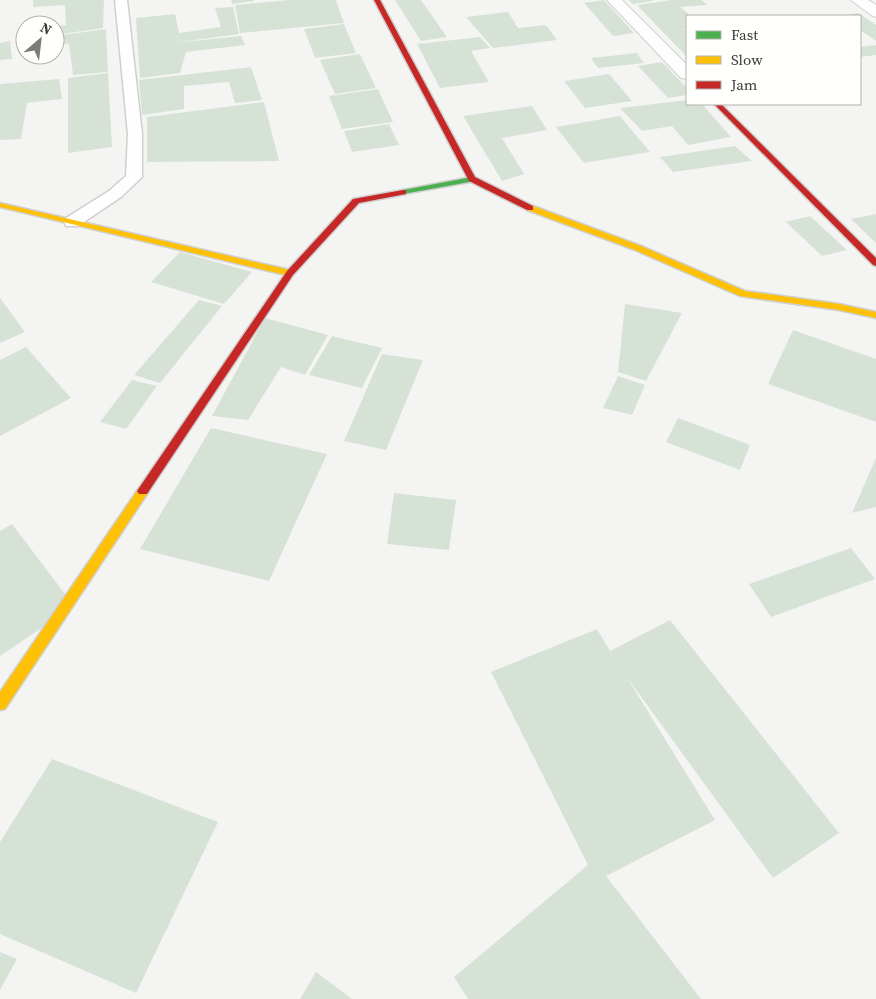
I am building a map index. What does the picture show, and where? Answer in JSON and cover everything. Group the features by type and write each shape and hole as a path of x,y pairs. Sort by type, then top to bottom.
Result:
{"street":[{"path":"377,0 472,179 533,210 638,248 743,294 839,307 876,315"},
{"path":"614,0 686,73"},
{"path":"858,0 876,12"},
{"path":"718,105 876,263"},
{"path":"0,704 290,273 356,201 472,179"},
{"path":"0,205 290,273"}],"lane":[{"path":"72,222 115,194 134,177 136,134 121,0"}],"building":[{"path":"33,0 104,0 103,28 65,34 65,5 33,7"},
{"path":"231,0 254,0 254,1 232,4"},
{"path":"289,0 336,0 344,23 240,33 235,5"},
{"path":"395,0 421,0 447,37 421,41"},
{"path":"604,0 634,33 613,36 584,3"},
{"path":"628,0 653,0 653,1 633,4"},
{"path":"672,0 702,0 707,5 680,7 690,15 686,15 686,29 681,30 686,30 686,56 637,5"},
{"path":"233,7 239,34 173,43 241,36 245,45 186,52 180,73 140,78 136,18 175,14 179,33 221,27 215,8"},
{"path":"508,12 518,28 546,25 557,40 493,48 466,17"},
{"path":"861,15 876,25 876,41 861,31"},
{"path":"344,24 356,53 315,58 304,29"},
{"path":"106,29 108,72 73,75 69,44 65,44 65,35"},
{"path":"480,37 490,48 471,51 489,82 440,88 417,44"},
{"path":"10,41 12,59 0,60 0,43"},
{"path":"876,45 876,55 861,57 861,47"},
{"path":"637,53 644,63 598,68 591,58"},
{"path":"360,54 376,88 335,94 320,60"},
{"path":"662,62 686,87 686,95 668,98 638,66"},
{"path":"251,67 262,100 235,103 229,82 184,86 184,109 142,115 139,80"},
{"path":"108,73 112,147 68,153 68,78"},
{"path":"609,74 632,101 585,108 564,81"},
{"path":"59,79 62,99 27,103 21,139 0,140 0,84"},
{"path":"378,89 393,122 342,129 329,96"},
{"path":"686,100 686,105 703,105 731,137 688,145 672,126 642,131 620,108"},
{"path":"264,102 279,161 147,162 147,117"},
{"path":"532,106 547,130 502,138 524,174 502,181 463,116"},
{"path":"620,116 650,152 584,163 556,127"},
{"path":"389,124 399,145 352,152 344,131"},
{"path":"735,146 752,161 673,172 660,157"},
{"path":"876,214 876,243 851,219"},
{"path":"810,216 847,250 822,256 786,222"},
{"path":"180,252 252,272 224,304 151,282"},
{"path":"0,298 25,332 0,343"},
{"path":"199,300 222,306 160,383 134,375"},
{"path":"625,304 682,313 646,381 618,372"},
{"path":"265,318 328,335 305,375 281,367 248,420 212,416"},
{"path":"793,330 876,359 876,422 768,384"},
{"path":"332,336 382,348 362,388 309,375"},
{"path":"26,347 71,398 0,436 0,360"},
{"path":"382,354 423,360 386,450 344,441"},
{"path":"618,376 645,385 632,415 603,408"},
{"path":"132,380 157,386 126,429 100,422"},
{"path":"678,418 750,445 740,470 666,442"},
{"path":"211,428 327,454 269,581 140,549"},
{"path":"876,458 876,507 852,513"},
{"path":"394,493 456,500 449,550 387,544"},
{"path":"12,524 74,606 0,656 0,531"},
{"path":"851,548 875,579 771,617 749,584"},
{"path":"670,620 839,833 773,878 626,676 715,820 606,876 701,999 468,999 454,977 588,865 491,672 597,629 610,651"},
{"path":"52,759 218,822 136,993 0,934 0,842"},
{"path":"0,952 17,959 0,990"},
{"path":"316,972 352,999 300,999"}],"traffic: fast":[{"path":"403,192 472,179"}],"traffic: slow":[{"path":"0,205 290,273"},
{"path":"530,208 638,248 743,294 839,307 876,315"},
{"path":"0,704 143,491"}],"traffic: jam":[{"path":"377,0 472,179 530,208"},
{"path":"718,105 876,263"},
{"path":"143,491 290,273 356,201 403,192"}]}
